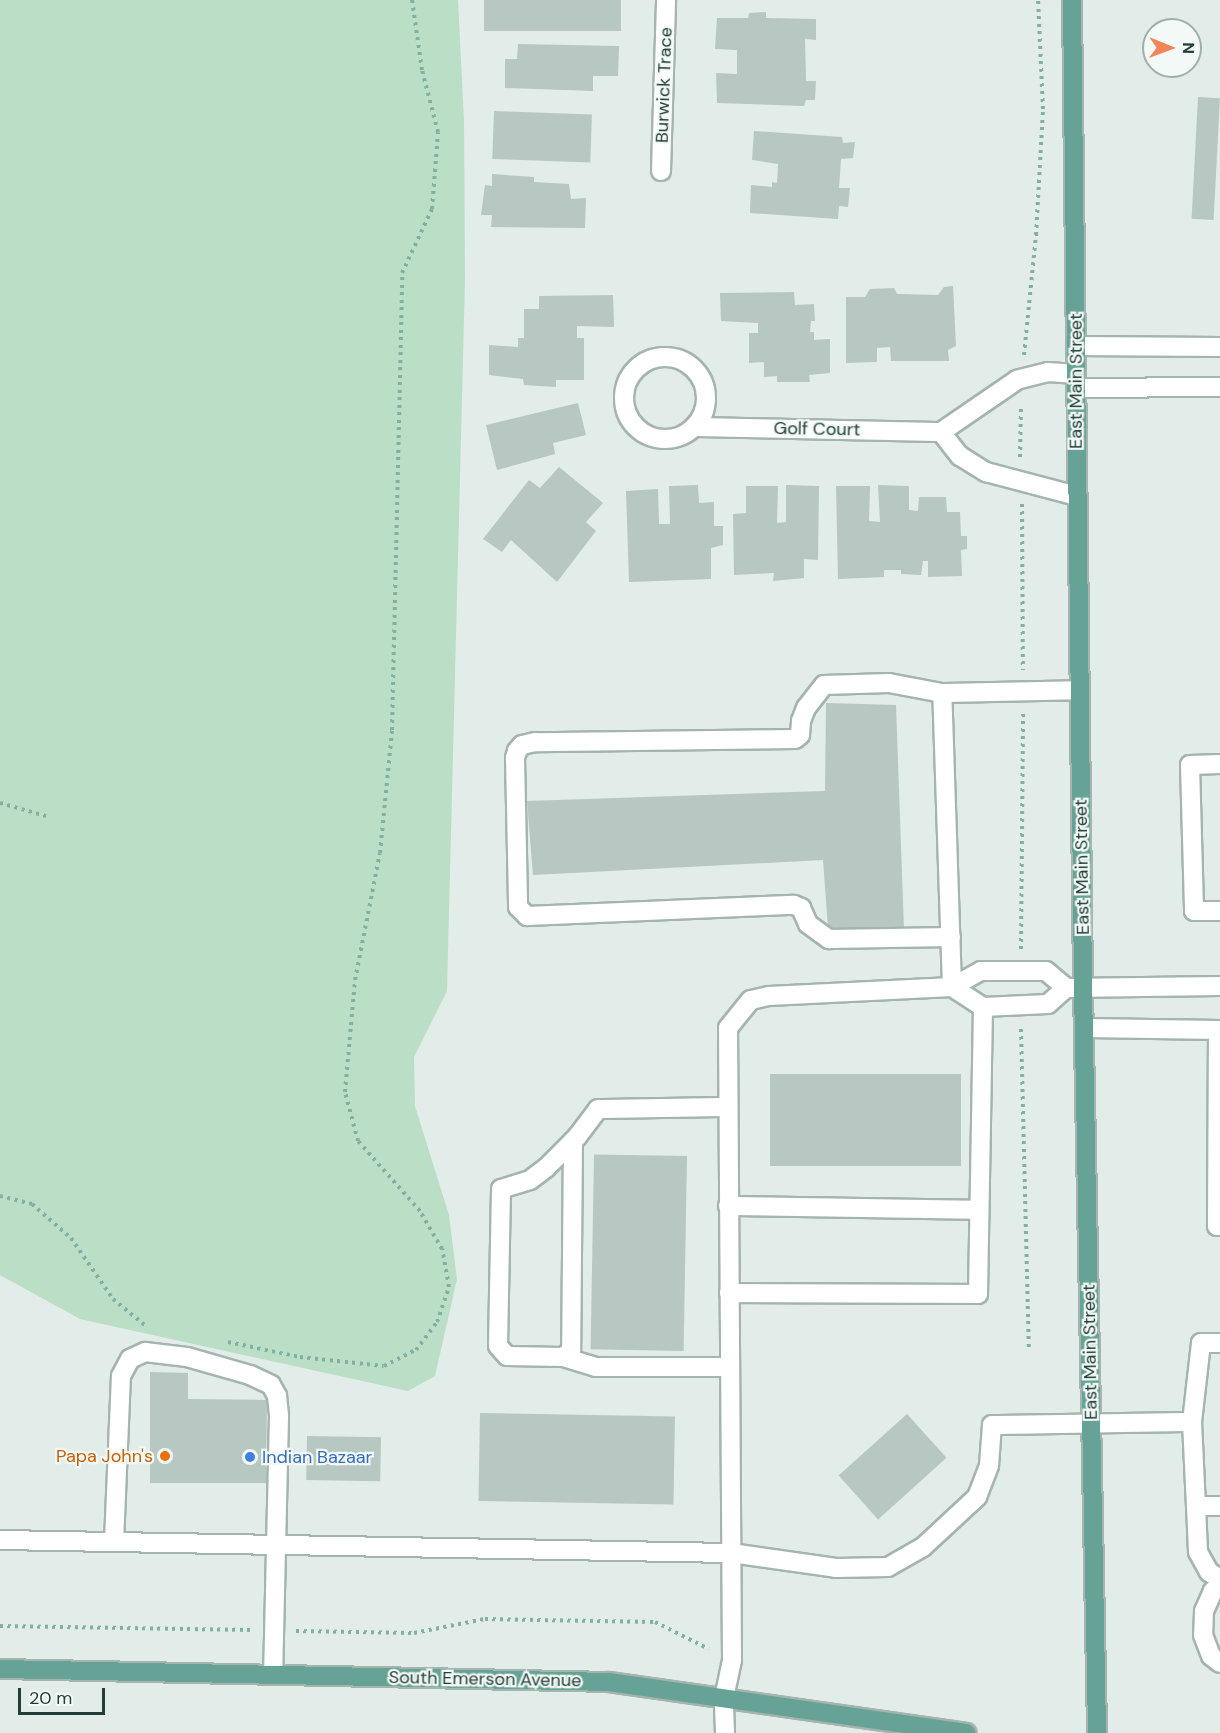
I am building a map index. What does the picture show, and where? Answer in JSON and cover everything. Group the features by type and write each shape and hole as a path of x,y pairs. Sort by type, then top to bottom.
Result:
{"main road":[{"name":"East Main Street","path":"1072,0 1080,690 1074,988 1085,1028 1097,1733"},
{"name":"South Emerson Avenue","path":"0,1670 609,1682 966,1733"}],"street":[{"name":"Burwick Trace","path":"661,171 666,0"},
{"path":"1076,346 1220,347"},
{"name":"Golf Court","path":"694,427 702,415 706,401 705,387 699,374 689,364 676,358 662,356 638,367 630,377 624,402 628,415 635,426 646,434 664,438 683,434 694,427 941,432"},
{"path":"1077,496 986,472 960,456 941,432 1017,381 1047,372 1076,381 1220,387"},
{"path":"951,937 829,939 808,924 801,908 794,905 527,916 518,907 515,758 517,751 522,745 535,742 795,739 800,735 801,721 806,708 824,686 889,683 942,693 1080,690"},
{"path":"942,693 952,987"},
{"path":"1220,764 1190,765 1194,911 1220,910"},
{"path":"725,1733 724,1698 732,1660 728,1028 751,1000 769,996 952,987 981,971 1046,971 1074,988"},
{"path":"952,987 983,1007 1048,1004 1074,988 1220,986"},
{"path":"729,1293 978,1294 983,1007"},
{"path":"1085,1028 1219,1030 1216,1227 1220,1226"},
{"path":"728,1107 598,1109 573,1141 530,1180 501,1190 498,1346 507,1356 563,1357 596,1367 729,1367"},
{"path":"563,1357 571,1351 573,1141"},
{"path":"728,1206 979,1210"},
{"path":"1220,1343 1201,1343 1192,1422 1198,1552 1209,1572 1220,1579"},
{"path":"114,1542 121,1376 130,1359 145,1352 187,1357 250,1375 272,1385 277,1396 279,1416 273,1674"},
{"path":"0,1540 731,1553 836,1568 888,1567 923,1547 977,1497 989,1465 992,1425 1192,1422"},
{"path":"1196,1506 1220,1506"},
{"path":"1220,1586 1213,1591 1204,1611 1203,1635 1211,1656 1220,1662"}],"path":[{"path":"222,1341 300,1357 384,1366 416,1350 437,1322 449,1287 442,1249 420,1211 358,1141 345,1092 355,980 380,853 392,730 402,273 432,209 438,132 422,70 412,0"},
{"path":"0,803 46,816"},
{"path":"1021,1004 1029,1348"},
{"path":"0,1196 32,1204 71,1238 113,1299 144,1327 155,1329"},
{"path":"0,1626 414,1633 485,1619 655,1622 732,1660"}],"green space":[{"path":"0,0 458,0 464,121 465,279 447,991 414,1057 415,1106 449,1215 457,1279 435,1376 408,1391 80,1319 0,1275"}],"building":[{"path":"484,0 621,0 621,31 484,31"},
{"path":"766,12 766,18 816,19 816,40 805,39 806,81 816,81 815,100 806,100 804,106 717,103 716,73 737,74 737,50 715,49 717,18 748,18 749,13"},
{"path":"518,44 619,46 618,76 593,76 593,91 505,88 505,59 517,59"},
{"path":"1198,97 1220,98 1214,220 1192,219"},
{"path":"494,111 592,114 590,162 492,159"},
{"path":"754,131 842,137 843,143 855,142 853,158 841,159 839,188 850,188 848,207 839,206 838,219 750,213 751,185 772,187 772,182 777,183 778,164 752,160"},
{"path":"492,174 534,177 534,182 569,184 571,199 586,198 585,228 491,227 492,215 481,215 485,185 492,186"},
{"path":"953,286 956,346 948,350 949,361 891,361 890,347 877,348 877,362 846,363 846,297 865,297 870,289 894,288 897,294 938,295 944,287"},
{"path":"794,292 795,305 814,304 815,321 811,321 810,332 814,332 814,340 830,339 830,373 809,375 810,382 777,382 777,376 764,377 764,362 749,363 749,333 758,333 758,323 721,321 720,293"},
{"path":"613,295 614,327 577,326 577,338 584,338 584,380 556,380 556,387 524,385 523,379 489,375 489,345 518,347 518,338 524,338 524,309 539,309 539,296"},
{"path":"578,403 586,435 553,443 555,454 497,470 486,425"},
{"path":"559,467 603,503 586,522 596,531 557,582 511,540 502,552 483,539 529,480 540,488"},
{"path":"698,485 699,503 714,502 714,526 723,526 723,545 711,548 711,579 629,582 626,491 658,489 659,524 670,524 669,486"},
{"path":"786,485 819,486 818,560 804,559 804,578 773,581 774,573 734,575 733,514 746,513 746,486 778,486 777,523 786,522"},
{"path":"878,485 909,486 909,510 918,511 919,497 946,497 947,512 960,512 961,536 967,536 967,549 961,550 962,576 928,577 928,561 923,561 921,575 901,574 901,570 884,570 884,577 838,579 836,486 870,486 869,521 880,522"},
{"path":"826,703 896,705 904,930 828,928 823,860 533,875 527,801 825,791"},
{"path":"770,1074 961,1074 961,1166 770,1166"},
{"path":"594,1154 687,1156 684,1351 591,1349"},
{"path":"150,1372 188,1373 188,1399 267,1400 266,1483 150,1483"},
{"path":"480,1413 675,1416 673,1504 478,1501"},
{"path":"907,1414 946,1458 878,1519 839,1476"},
{"path":"307,1436 381,1437 380,1481 306,1480"}],"place":[{"name":"Papa John's","path":"165,1456"},
{"name":"Indian Bazaar","path":"250,1457"}]}
